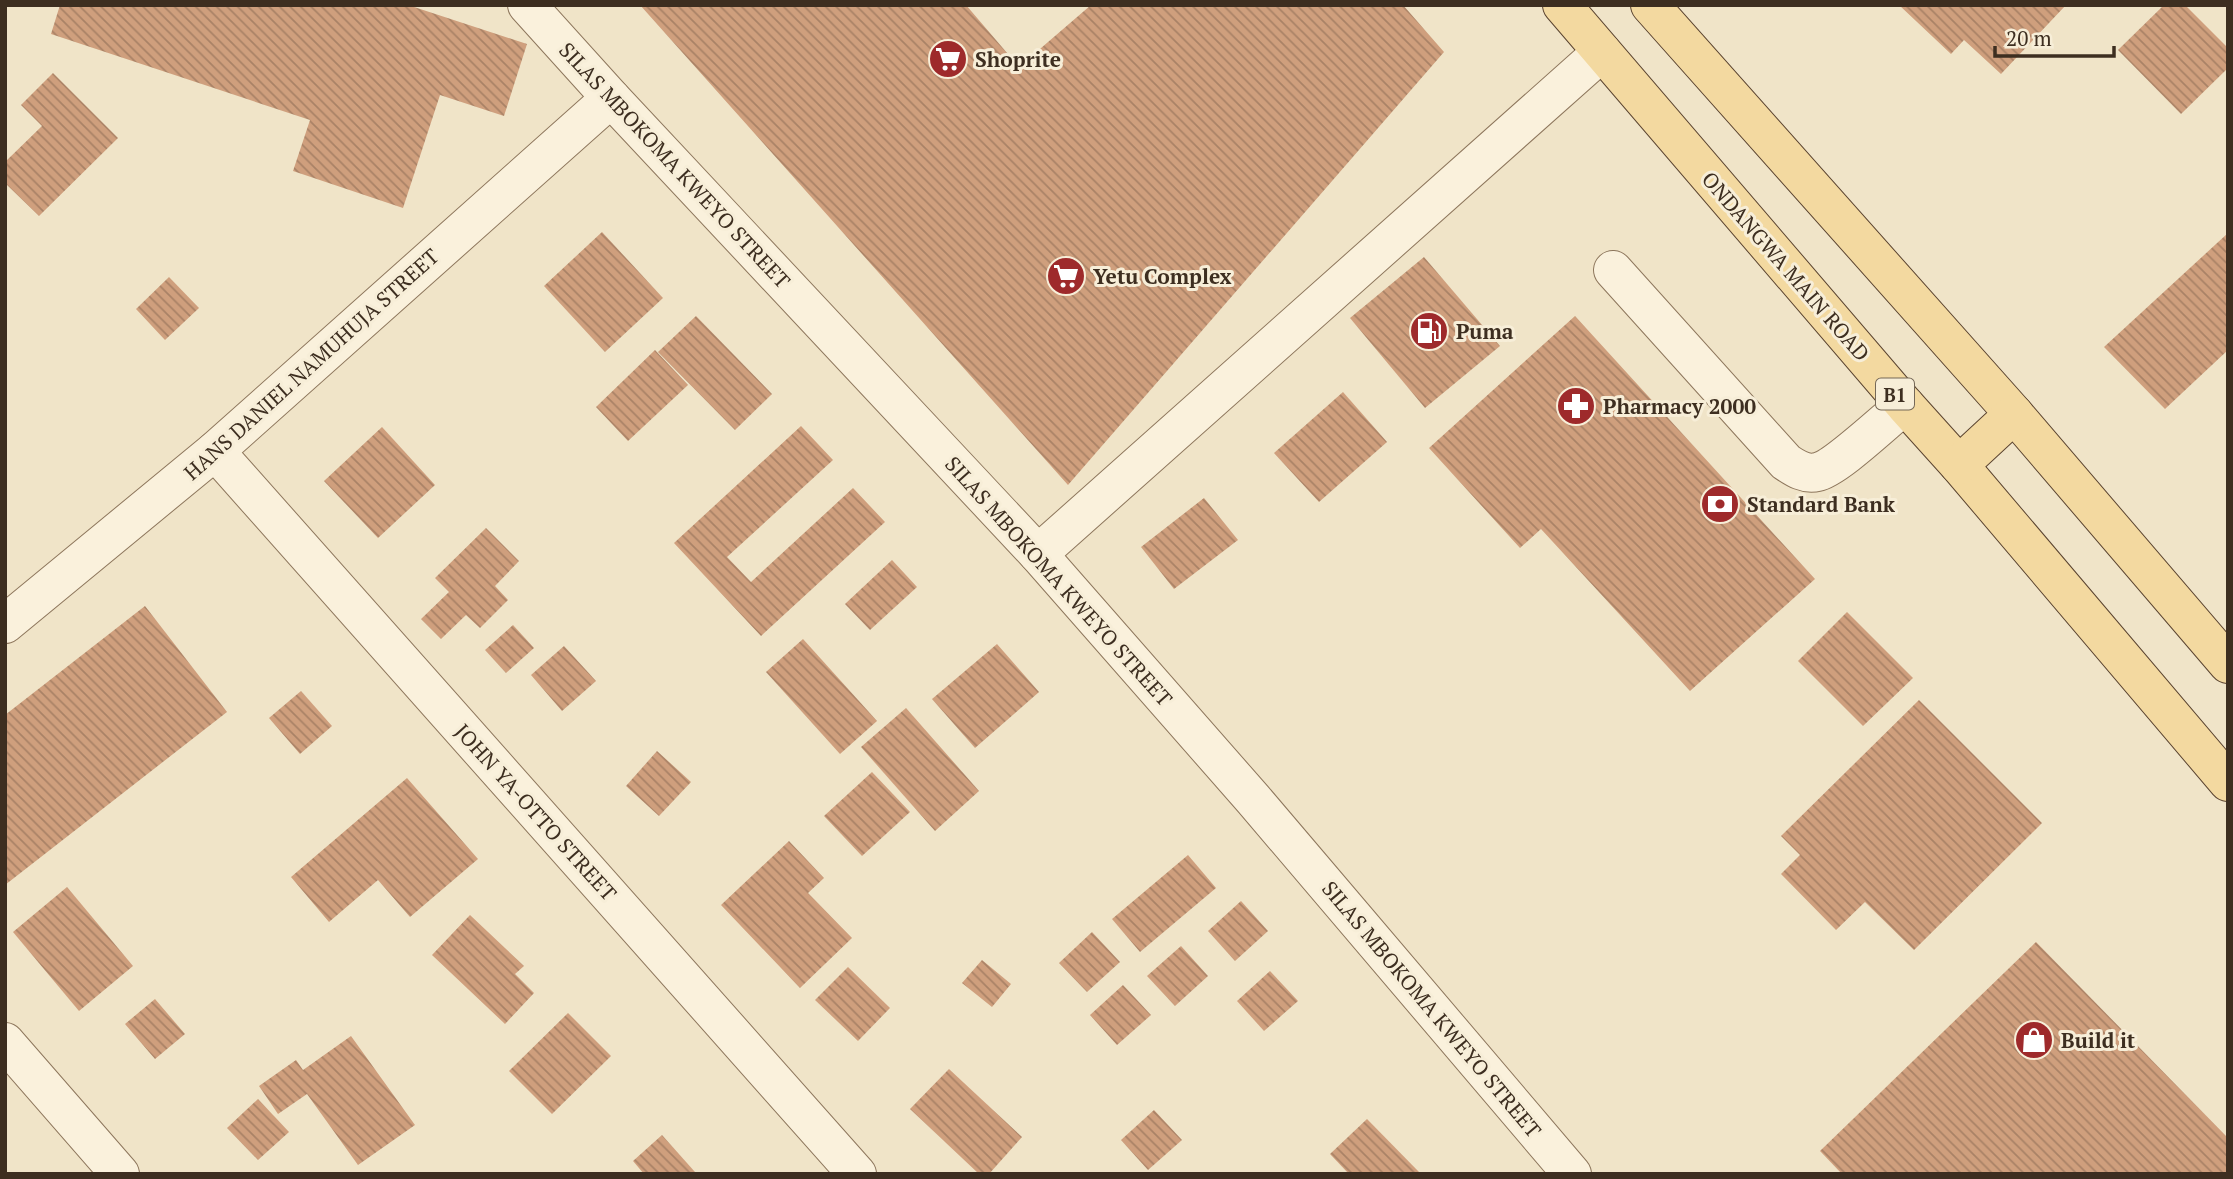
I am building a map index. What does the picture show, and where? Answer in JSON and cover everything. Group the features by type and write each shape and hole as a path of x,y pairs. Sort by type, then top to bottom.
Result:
{"main road":[{"name":"ONDANGWA MAIN ROAD","path":"1562,5 2228,782"},
{"path":"1650,5 2014,414 2228,664"},
{"path":"1959,465 2014,414"}],"street":[{"name":"SILAS MBOKOMA KWEYO STREET","path":"527,5 1038,554 1262,809 1572,1174"},
{"path":"1038,554 1602,52"},
{"name":"HANS DANIEL NAMUHUJA STREET","path":"5,624 215,451 611,98"},
{"path":"1613,270 1786,463 1800,471 1816,473 1833,465 1905,405"},
{"name":"JOHN YA-OTTO STREET","path":"215,451 857,1174"},
{"path":"5,1042 120,1174"}],"building":[{"path":"60,5 408,5 527,44 504,116 440,95 403,208 293,171 310,120 51,34"},
{"name":"Yetu Complex","path":"640,5 966,5 1019,67 1091,5 1403,5 1444,52 1068,485"},
{"path":"1899,5 2066,5 2001,74 1964,40 1951,54"},
{"path":"2164,5 2185,5 2228,48 2228,68 2181,114 2118,50"},
{"path":"53,73 118,138 39,216 5,183 5,162 42,126 21,105"},
{"path":"602,232 663,298 605,352 544,286"},
{"path":"2228,233 2228,350 2165,409 2104,347"},
{"path":"1424,257 1500,346 1425,408 1350,318"},
{"path":"169,277 199,308 165,340 136,309"},
{"path":"696,316 772,394 735,430 658,352"},
{"path":"1575,316 1815,579 1690,691 1541,529 1520,548 1429,448"},
{"path":"655,350 688,385 628,441 596,407"},
{"path":"1343,392 1387,442 1319,502 1274,453"},
{"path":"801,426 833,460 727,557 751,582 853,488 885,522 761,636 674,543"},
{"path":"382,427 435,485 378,538 324,481"},
{"path":"1204,498 1238,540 1174,589 1141,547"},
{"path":"486,528 519,561 495,586 508,600 480,628 466,615 441,639 421,619 449,592 435,578"},
{"path":"892,560 917,587 870,630 845,604"},
{"path":"145,606 227,712 5,885 5,715"},
{"path":"1847,612 1913,678 1863,726 1798,661"},
{"path":"513,625 534,648 506,673 485,650"},
{"path":"803,639 877,721 840,754 766,672"},
{"path":"997,644 1039,692 975,748 932,699"},
{"path":"564,646 596,681 562,711 531,675"},
{"path":"301,691 332,726 300,754 269,718"},
{"path":"1919,700 2042,823 1914,950 1865,902 1836,930 1781,874 1800,855 1781,836"},
{"path":"906,708 979,791 935,831 861,747"},
{"path":"657,751 691,782 659,816 626,786"},
{"path":"872,772 910,812 862,856 824,816"},
{"path":"407,778 478,859 410,917 378,880 329,922 291,877"},
{"path":"789,841 824,878 808,893 852,938 800,988 721,905"},
{"path":"1188,855 1216,888 1140,952 1112,919"},
{"path":"67,887 133,966 79,1011 13,932"},
{"path":"1241,901 1268,931 1235,961 1208,931"},
{"path":"470,915 524,966 515,974 534,993 505,1024 432,955"},
{"path":"1092,932 1120,962 1087,992 1059,963"},
{"name":"Build it","path":"2036,942 2228,1138 2228,1174 1842,1174 1820,1151"},
{"path":"1181,946 1208,976 1175,1006 1147,976"},
{"path":"982,960 1011,984 992,1007 962,983"},
{"path":"848,967 890,1008 858,1041 815,1000"},
{"path":"1270,971 1298,1001 1264,1031 1237,1001"},
{"path":"1123,985 1151,1015 1117,1045 1090,1015"},
{"path":"155,999 185,1034 155,1059 125,1024"},
{"path":"568,1013 611,1056 552,1114 509,1071"},
{"path":"351,1036 415,1125 358,1165 307,1094 278,1114 259,1086 296,1060 303,1070"},
{"path":"949,1069 1022,1137 989,1174 979,1174 910,1109"},
{"path":"258,1099 289,1132 258,1160 227,1128"},
{"path":"1154,1110 1182,1140 1148,1170 1121,1140"},
{"path":"1367,1119 1419,1172 1349,1174 1330,1154"},
{"path":"662,1135 695,1172 693,1174 644,1174 633,1161"}],"place":[{"name":"Shoprite","path":"948,59"},
{"name":"Yetu Complex","path":"1066,276"},
{"name":"Puma","path":"1429,331"},
{"name":"Pharmacy 2000","path":"1576,406"},
{"name":"Standard Bank","path":"1720,504"},
{"name":"Build it","path":"2034,1040"}]}
